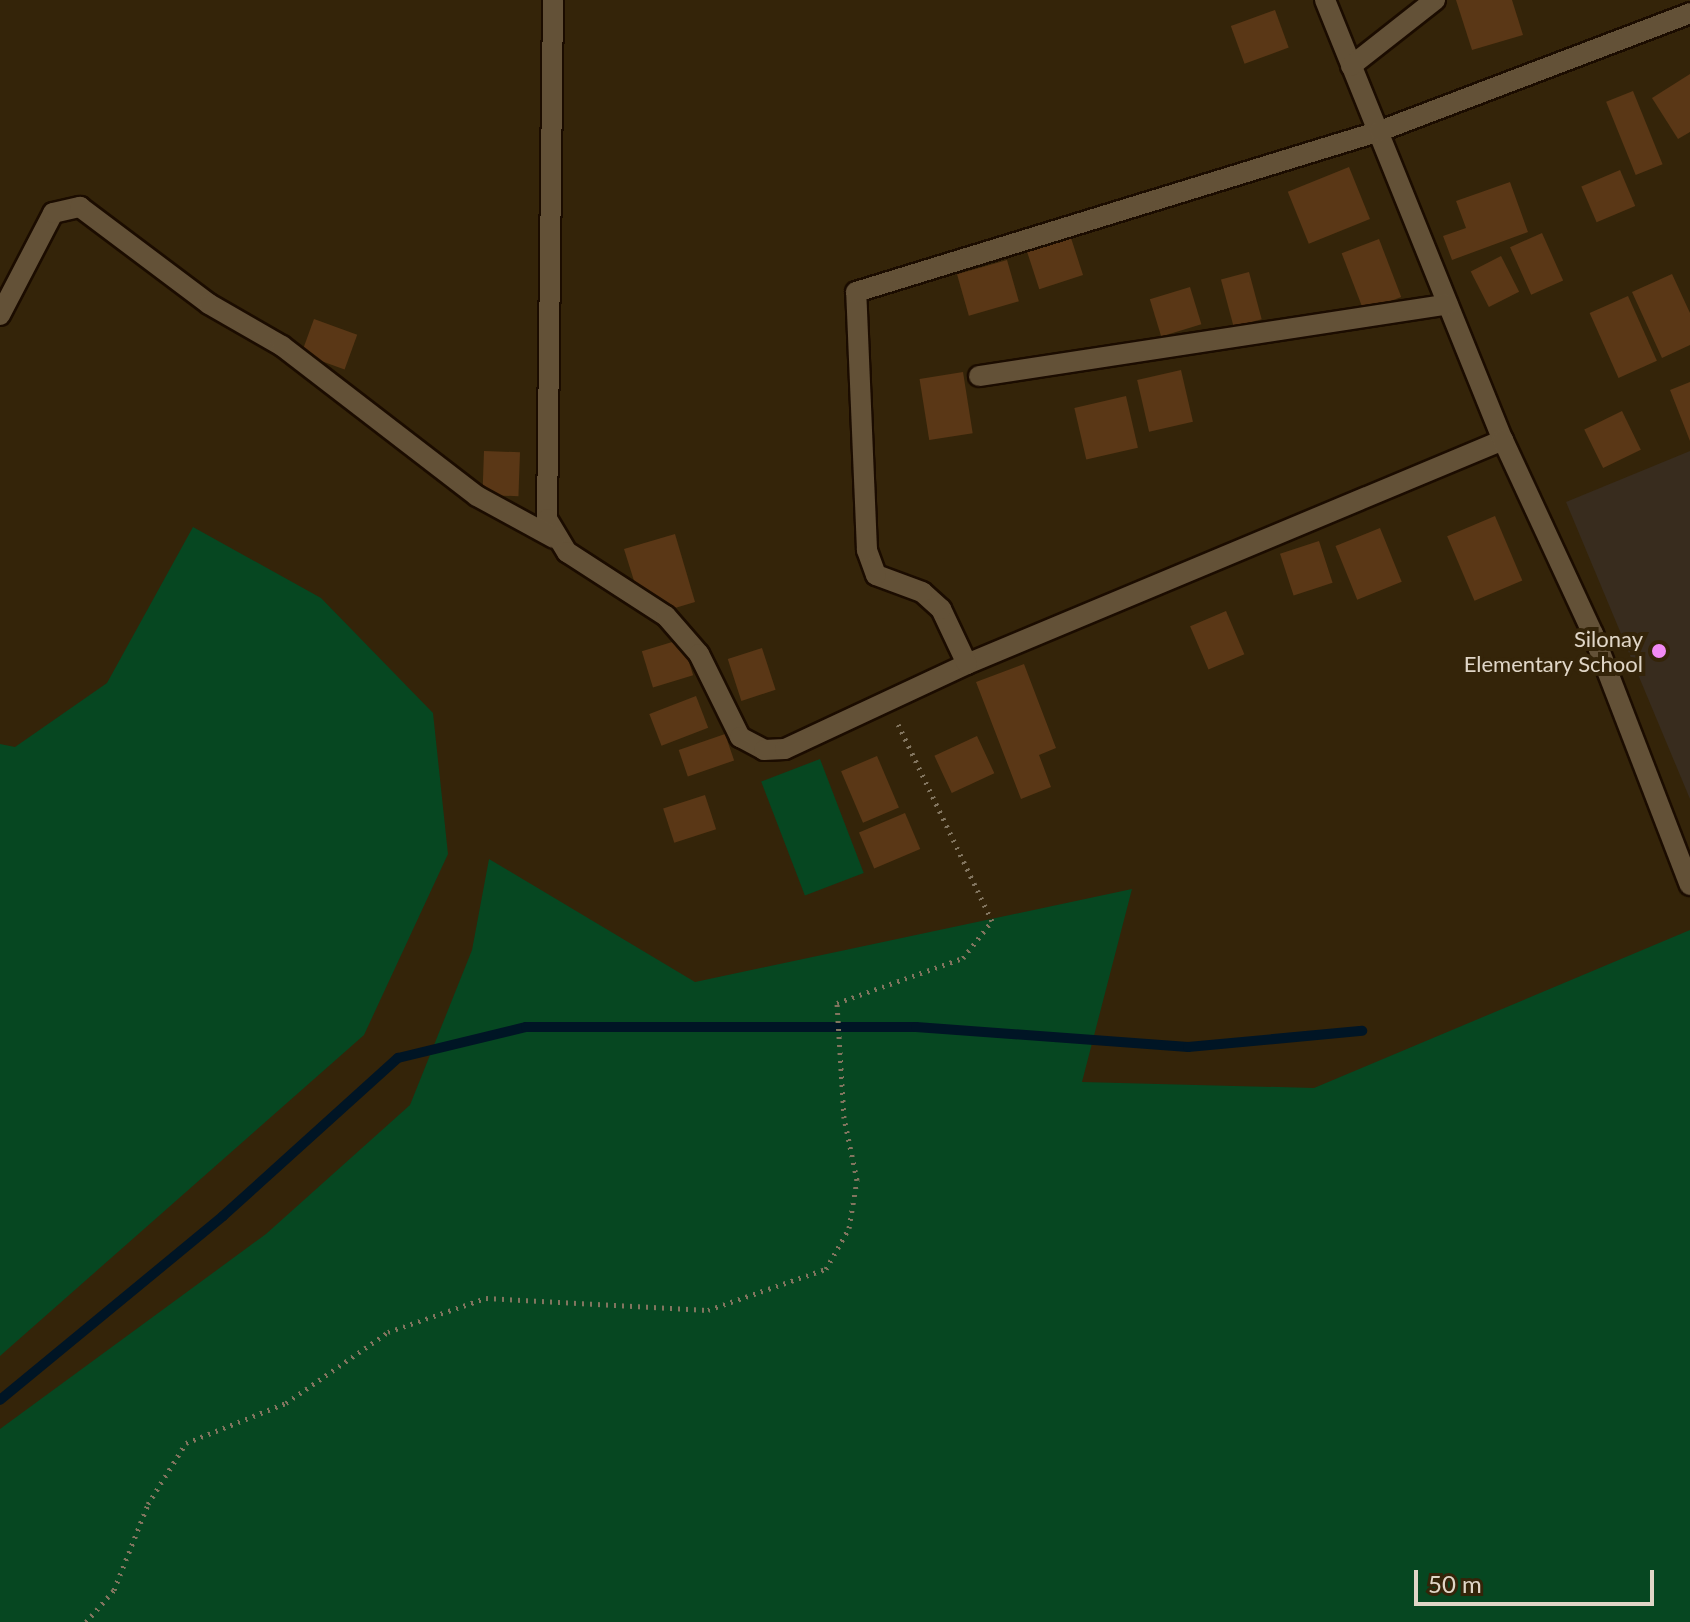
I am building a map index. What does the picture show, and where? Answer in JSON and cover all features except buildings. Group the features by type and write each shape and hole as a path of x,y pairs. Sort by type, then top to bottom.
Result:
{"street":[{"path":"553,0 547,519 554,538"},
{"path":"1325,0 1503,440 1593,634 1690,885"},
{"path":"1351,66 1435,0"},
{"path":"967,664 941,609 922,592 876,575 867,550 856,292 1380,131 1690,13"},
{"path":"0,315 53,213 80,207 209,304 282,346 477,496 554,538 666,616 699,654 740,737 764,750 785,749 967,664 1503,440"},
{"path":"979,376 1448,304"}],"path":[{"path":"86,1622 114,1590 148,1504 186,1443 286,1403 388,1332 486,1298 708,1310 826,1269 849,1228 857,1180 840,1054 837,1003 963,958 992,921 887,702"}],"shaded area":[{"name":"Silonay Elementary School","path":"1690,451 1690,799 1566,502"}],"green space":[{"path":"193,527 321,598 433,713 448,854 364,1035 0,1356 0,744 15,747 107,683"},
{"path":"820,759 864,873 805,895 761,782"},
{"path":"489,859 695,982 1132,889 1082,1082 1314,1088 1690,930 1690,1622 0,1622 0,1429 266,1234 410,1105 472,950"}],"waterway":[{"path":"0,1400 223,1216 398,1058 526,1027 916,1027 1188,1047 1362,1031"}],"place":[{"name":"Silonay Elementary School","path":"1659,651"}]}
